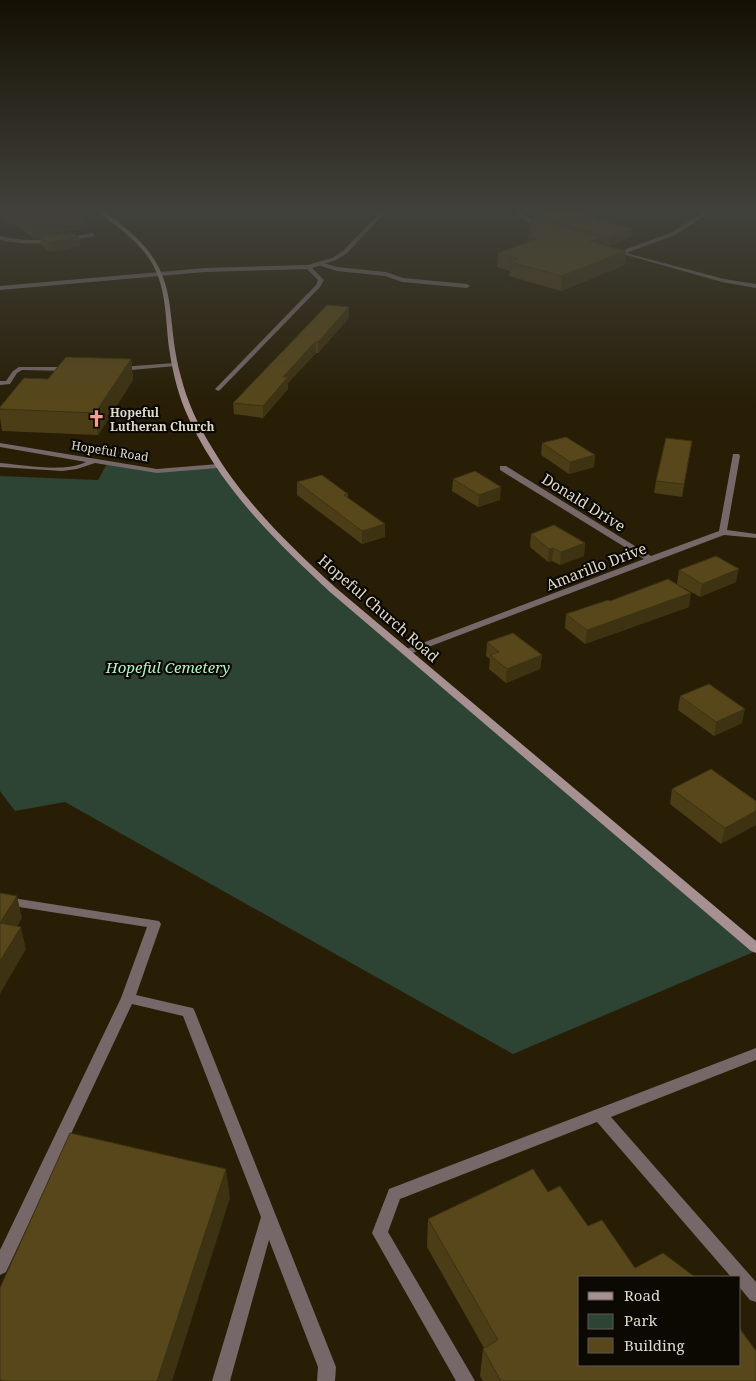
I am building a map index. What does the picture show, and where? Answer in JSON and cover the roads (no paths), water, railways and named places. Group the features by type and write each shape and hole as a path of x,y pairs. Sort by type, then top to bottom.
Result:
{"main road":[{"name":"Hopeful Church Road","path":"160,275 167,298 174,365 188,409 218,466 254,511 303,563 333,590 756,948"}],"street":[{"path":"0,288 143,275"},
{"path":"218,390 318,286 321,280 316,275"},
{"path":"390,275 402,280 468,286"},
{"path":"704,275 724,281 756,286"},
{"path":"113,369 174,365"},
{"path":"4,383 21,368 77,370"},
{"path":"4,383 16,383"},
{"name":"Hopeful Road","path":"0,445 157,471 218,466"},
{"path":"736,456 723,532 756,536"},
{"path":"0,465 66,469 81,466 95,460"},
{"name":"Donald Drive","path":"503,468 650,559"},
{"name":"Amarillo Drive","path":"407,652 723,532"},
{"path":"0,900 155,924 128,998 0,1267"},
{"path":"128,998 188,1012 327,1367 326,1381"},
{"path":"466,1381 380,1233 394,1194 756,1054"},
{"path":"600,1115 740,1276"},
{"path":"221,1381 268,1218"},
{"path":"741,1277 756,1294"}],"place":[{"name":"Hopeful Lutheran Church","path":"96,419"}],"park label":[{"name":"Hopeful Cemetery","path":"168,667"}]}
